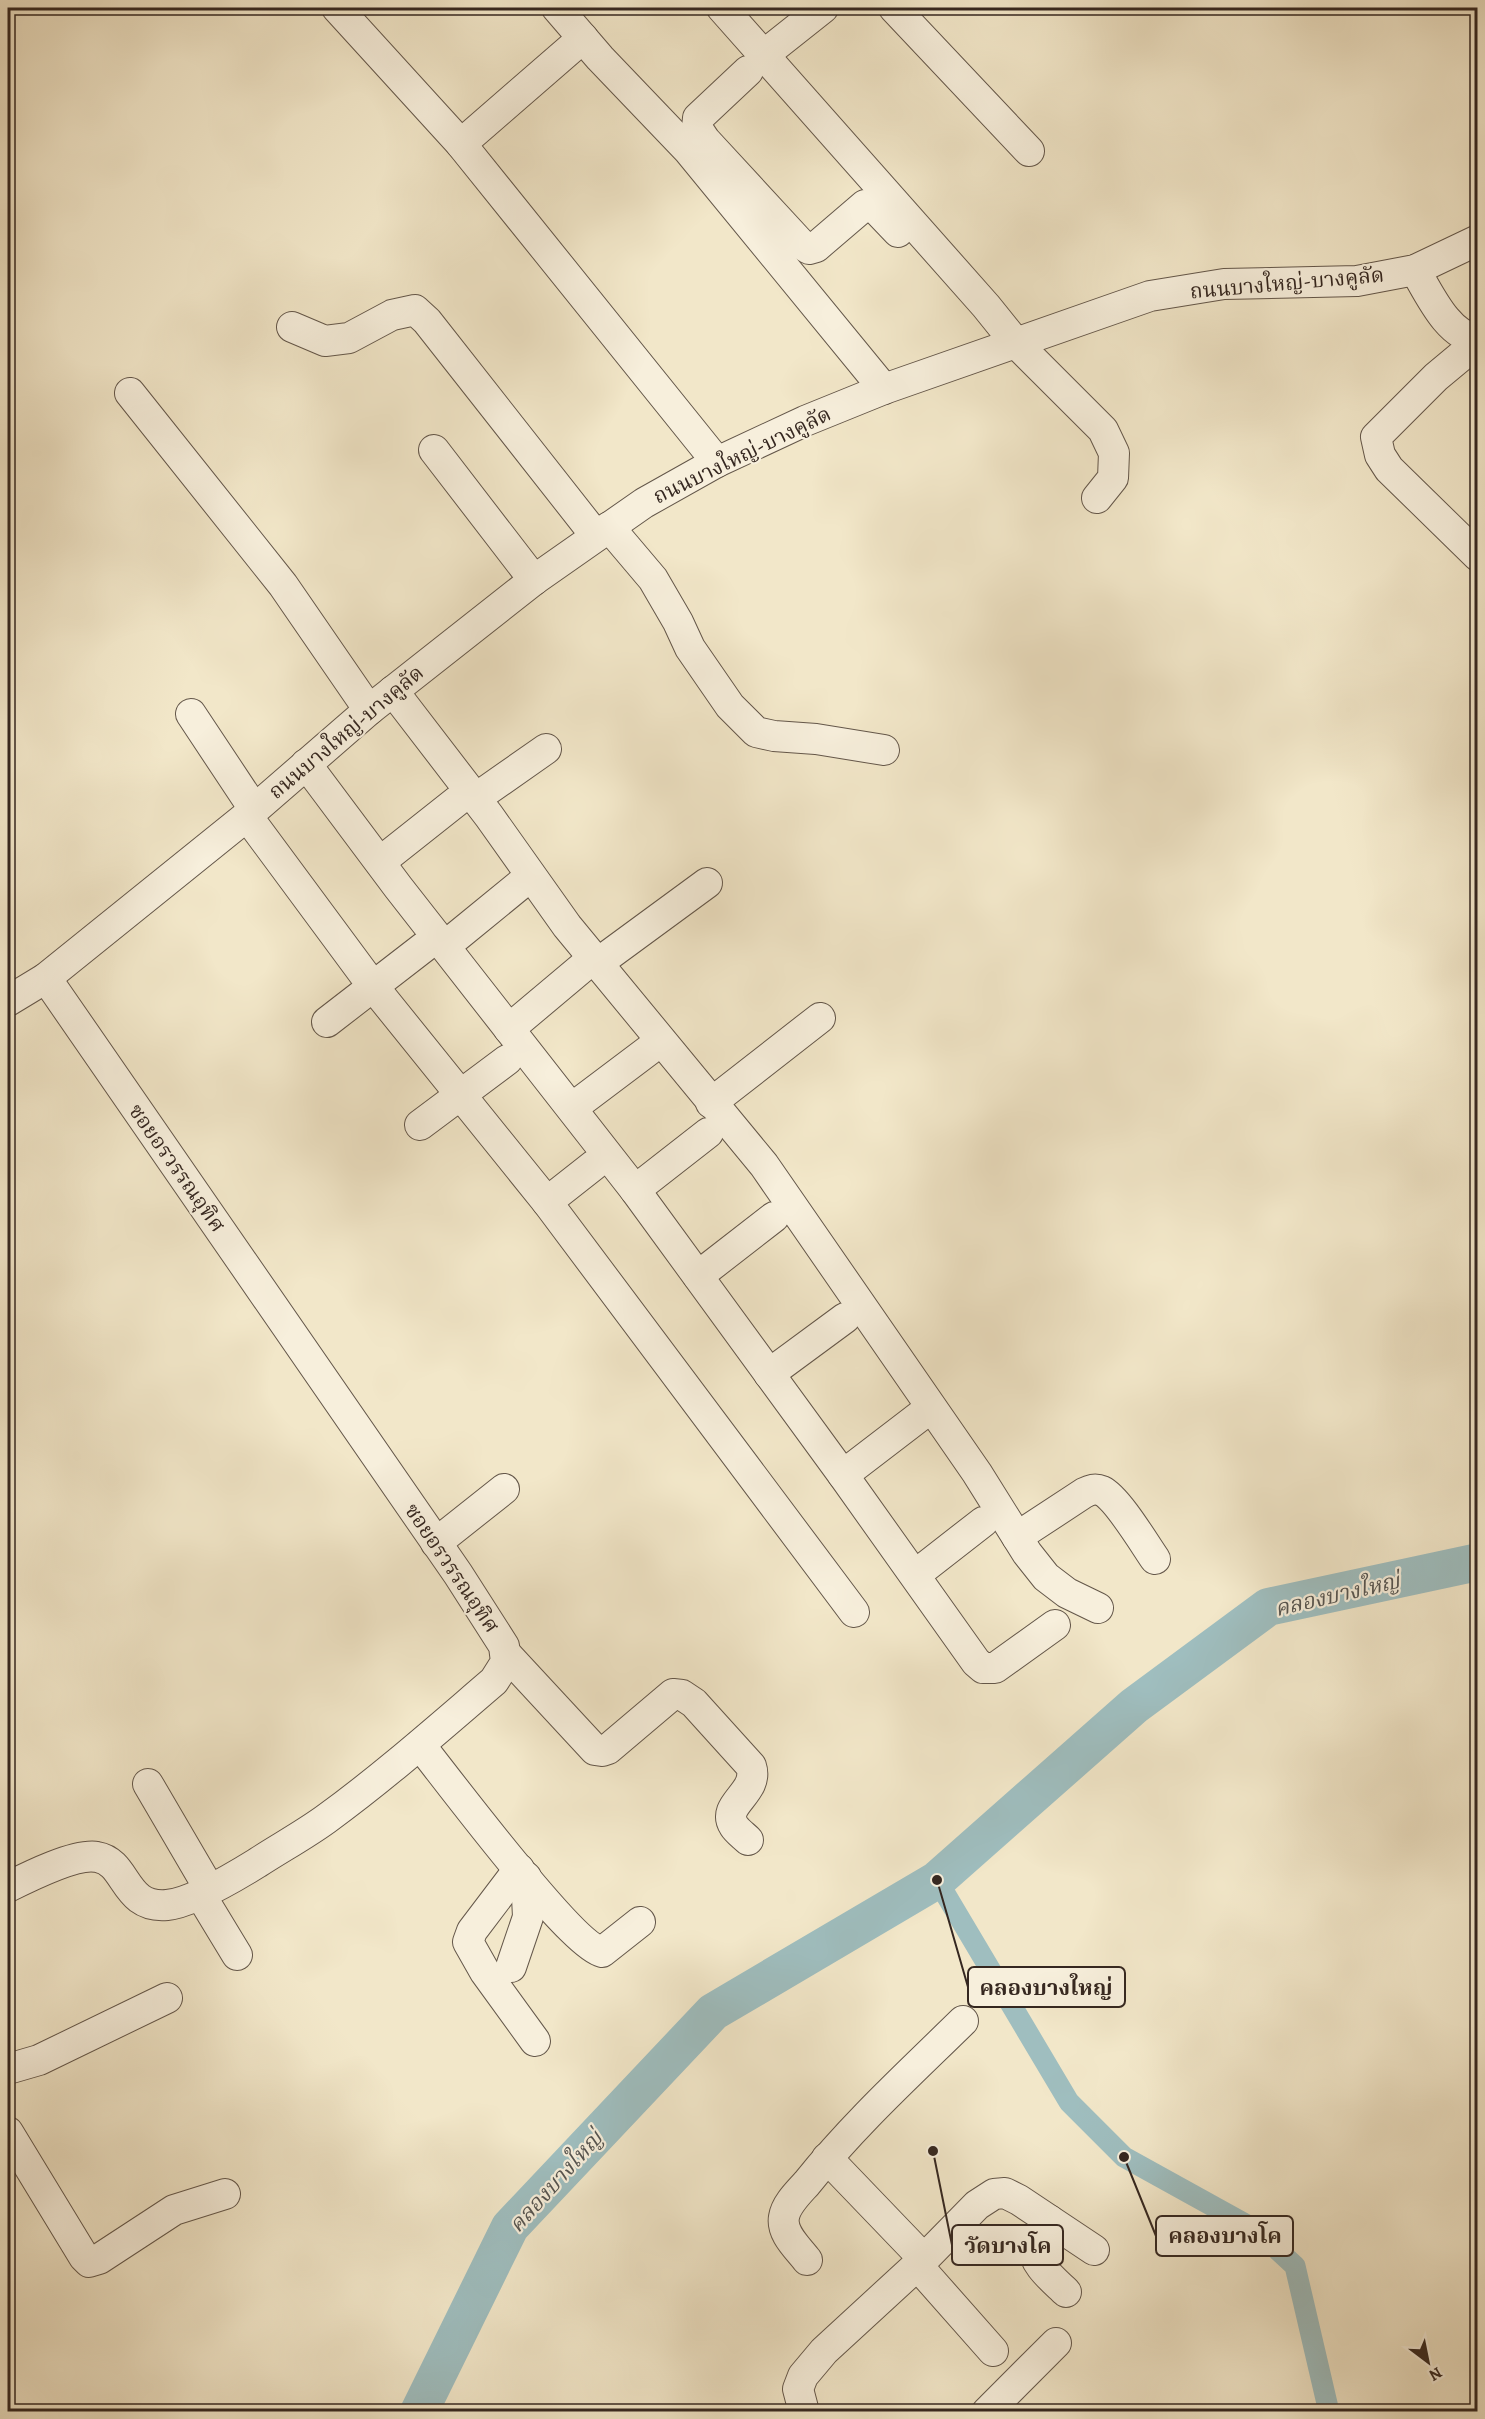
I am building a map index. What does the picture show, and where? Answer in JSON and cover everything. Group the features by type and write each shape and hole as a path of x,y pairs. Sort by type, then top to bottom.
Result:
{"street":[{"path":"337,8 461,144 717,462"},
{"path":"557,8 689,151 884,389"},
{"path":"722,8 756,63 986,306 1015,342 1103,430 1114,453 1113,478 1097,498"},
{"path":"823,8 756,63 698,118 697,128 705,140 801,244 809,249 816,247 865,205 873,206 966,307 975,310 986,306"},
{"path":"894,8 1029,151"},
{"path":"461,144 583,38"},
{"name":"ถนนบางใหญ่-บางคูลัด","path":"8,1001 46,978 250,812 369,710 534,580 644,503 717,462 805,421 884,389 1149,296 1224,284 1357,281 1415,270 1478,240"},
{"path":"1415,270 1438,309 1458,333 1478,341"},
{"path":"292,327 325,341 349,338 392,315 415,310 603,531 653,579 690,648 730,706 756,732 884,750"},
{"path":"1478,341 1436,377 1376,437 1380,455 1389,469 1478,556"},
{"path":"130,393 283,585 369,710"},
{"path":"434,450 534,580"},
{"path":"393,691 466,800 567,926 591,964 764,1165 977,1473 1017,1537 1046,1577 1067,1593 1098,1608"},
{"path":"191,714 250,812 372,985 547,1202 854,1612"},
{"path":"380,862 466,800 546,749"},
{"path":"306,764 380,862 434,947 509,1029 635,1190 976,1662 983,1668 995,1668 1055,1625"},
{"path":"509,1029 591,964 707,883"},
{"path":"327,1022 372,985 434,947 522,884"},
{"name":"ซอยอรวรรณอุทิศ","path":"8,1887 40,1872 85,1856 92,1856 109,1861 140,1901 152,1905 169,1905 205,1892 324,1820 420,1745 494,1680 506,1662 504,1646 436,1543 46,978"},
{"path":"711,1103 820,1018"},
{"path":"572,1108 649,1050"},
{"path":"420,1125 507,1060"},
{"path":"635,1190 708,1133"},
{"path":"547,1202 594,1165"},
{"path":"698,1276 774,1217"},
{"path":"769,1374 844,1318"},
{"path":"843,1475 920,1416"},
{"path":"436,1543 504,1489"},
{"path":"1017,1537 1084,1493 1094,1489 1104,1492 1116,1504 1155,1559"},
{"path":"915,1575 983,1522"},
{"path":"506,1654 595,1750 608,1749 673,1695 682,1695 688,1699 751,1766 752,1783 734,1806 730,1816 733,1826 748,1840"},
{"path":"420,1745 523,1873 586,1944 602,1952 640,1922"},
{"path":"148,1784 237,1955"},
{"path":"511,1967 528,1917 523,1873"},
{"path":"523,1873 472,1931 468,1942 485,1972 535,2041"},
{"path":"8,2069 50,2056 167,1998"},
{"path":"807,2260 786,2233 783,2223 784,2213 827,2158 870,2111 963,2021"},
{"path":"8,2132 36,2183 89,2262 99,2259 174,2210 225,2194"},
{"path":"827,2158 920,2262 993,2351"},
{"path":"804,2412 798,2390 802,2376 824,2351 920,2262 977,2205 994,2194 1005,2193 1094,2250"},
{"path":"1049,2220 1034,2243 1034,2253 1040,2264 1066,2292"},
{"path":"987,2412 1056,2343"}],"waterway":[{"name":"คลองบางใหญ่","path":"419,2412 510,2227 713,2012 937,1880 1134,1706 1268,1607 1478,1562"},
{"path":"937,1880 1069,2102 1124,2157 1256,2230 1295,2266 1329,2412"}],"place":[{"name":"คลองบางใหญ่","path":"937,1880"},
{"name":"วัดบางโค","path":"933,2151"},
{"name":"คลองบางโค","path":"1124,2157"}]}
